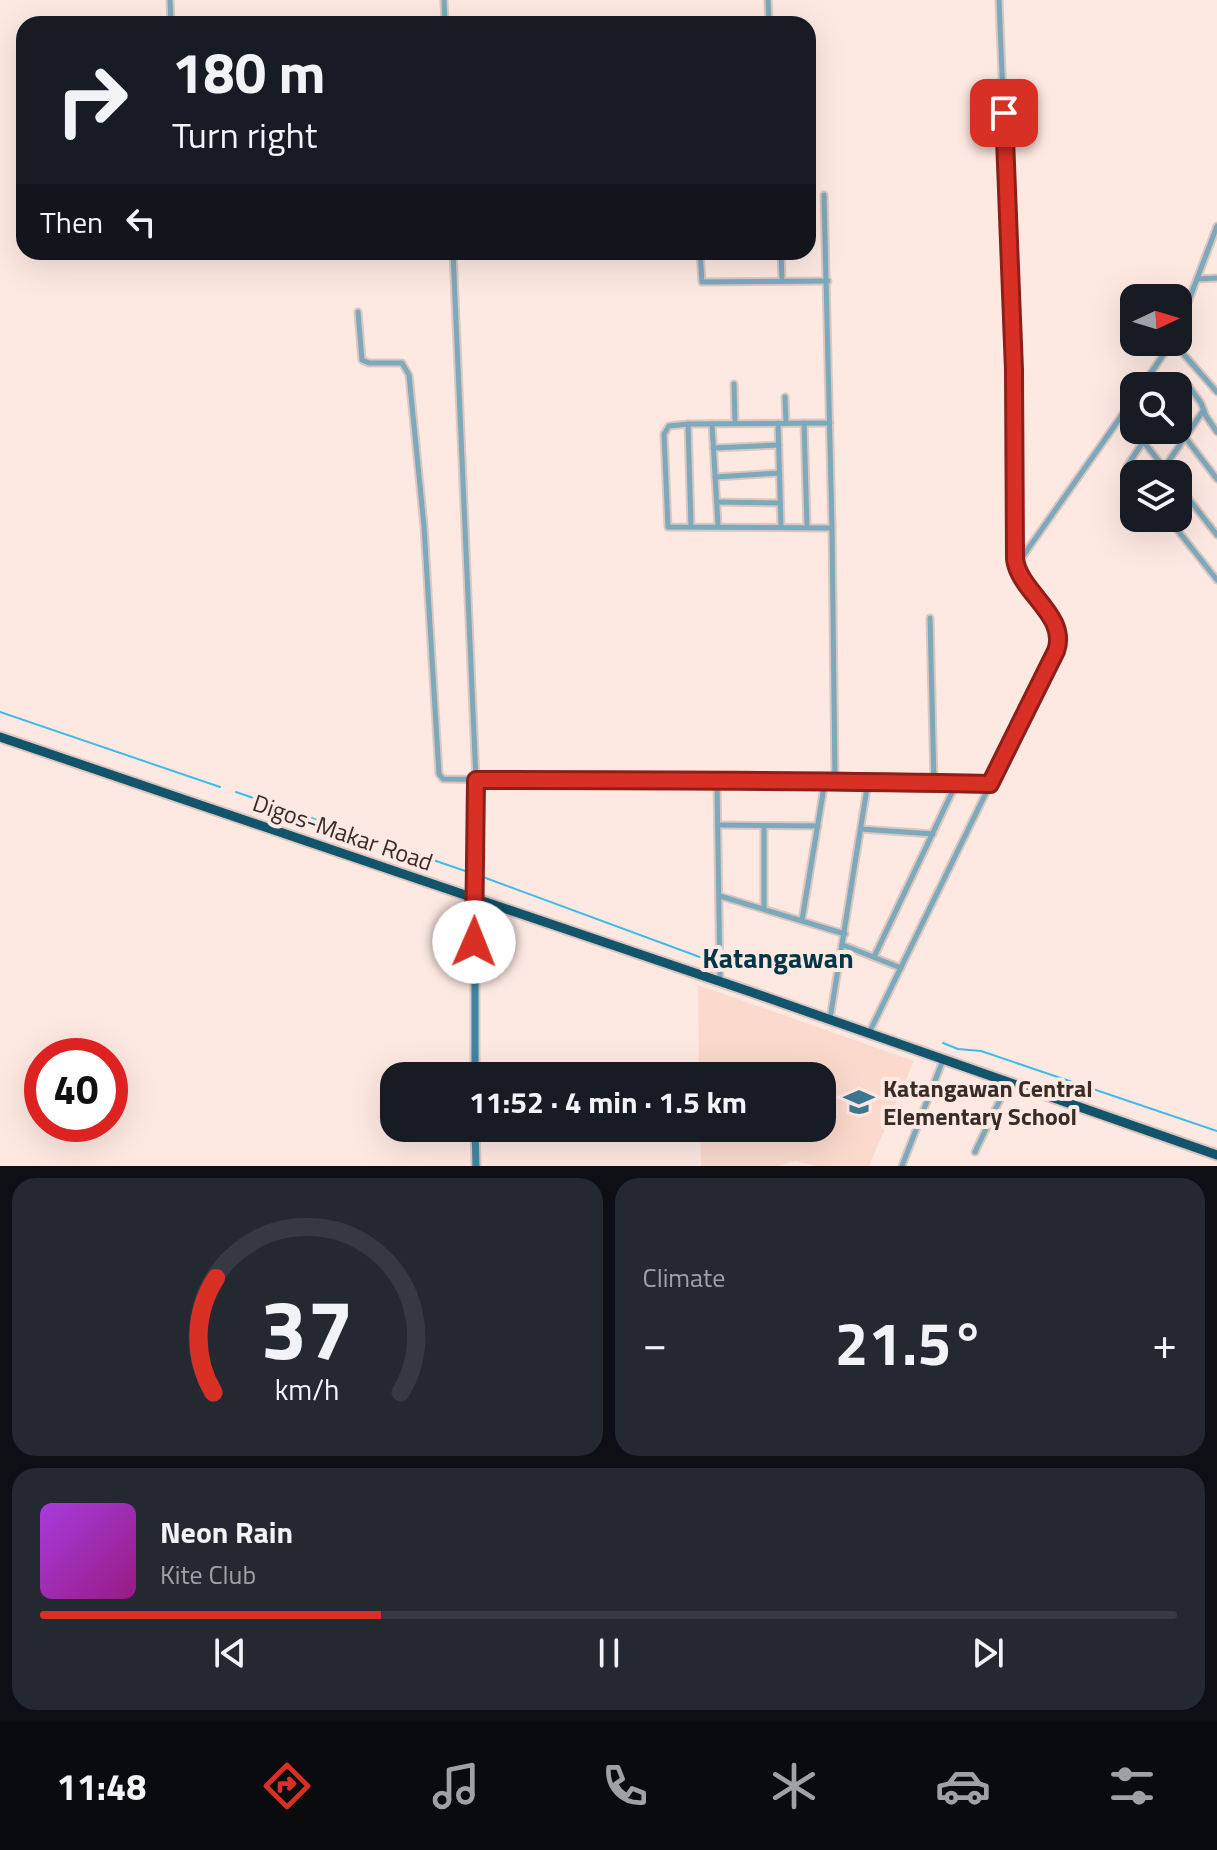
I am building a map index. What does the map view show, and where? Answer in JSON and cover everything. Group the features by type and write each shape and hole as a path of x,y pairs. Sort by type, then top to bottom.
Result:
{"highway":[{"name":"Digos-Makar Road","path":"0,737 1217,1155"}],"street":[{"path":"869,1034 1058,645 1055,624 1016,567 1013,326 999,0"},
{"path":"824,195 835,781"},
{"path":"1192,294 1217,226"},
{"path":"453,260 476,780 475,1062"},
{"path":"701,260 702,282 828,281"},
{"path":"781,260 782,281"},
{"path":"1198,279 1217,278"},
{"path":"358,312 362,360 369,363 402,363 409,375 424,526 439,774 443,779 990,784"},
{"path":"1185,356 1217,392"},
{"path":"734,384 735,423"},
{"path":"1192,391 1217,432"},
{"path":"781,526 779,445 785,397"},
{"path":"1192,426 1203,410"},
{"path":"1016,567 1120,417"},
{"path":"804,423 807,527"},
{"path":"830,423 688,424 669,426 664,434 667,523 670,528 718,525 832,528"},
{"path":"688,424 691,526"},
{"path":"712,424 718,525"},
{"path":"1145,444 1158,460"},
{"path":"1190,444 1217,479"},
{"path":"713,448 779,445"},
{"path":"715,477 779,473"},
{"path":"716,502 780,503"},
{"path":"1192,503 1217,535"},
{"path":"1179,532 1217,580"},
{"path":"930,618 934,783"},
{"path":"802,920 825,781"},
{"path":"717,782 720,982"},
{"path":"830,1020 868,782"},
{"path":"874,957 956,784"},
{"path":"718,825 818,826"},
{"path":"764,826 764,908"},
{"path":"861,829 933,834"},
{"path":"720,896 845,934"},
{"path":"843,945 901,968"},
{"path":"902,1166 943,1060"},
{"path":"975,1152 1009,1082"},
{"path":"475,1142 476,1166"}],"shaded area":[{"path":"698,985 914,1061 869,1166 816,1166 795,1161 779,1166 701,1166 700,1142 836,1142 836,1062 699,1062"}],"waterway":[{"path":"0,712 220,787"},
{"path":"236,792 471,873"},
{"path":"483,877 716,963"},
{"path":"943,1043 958,1049 981,1051 1217,1131"}],"place":[{"name":"Katangawan Central Elementary School","path":"859,1102"}],"district":[{"name":"Katangawan","path":"778,957"}],"route":[{"path":"474,942 476,780 789,780 990,784 1056,651 1059,639 1055,624 1018,573 1015,559 1014,370 1004,113"}]}
